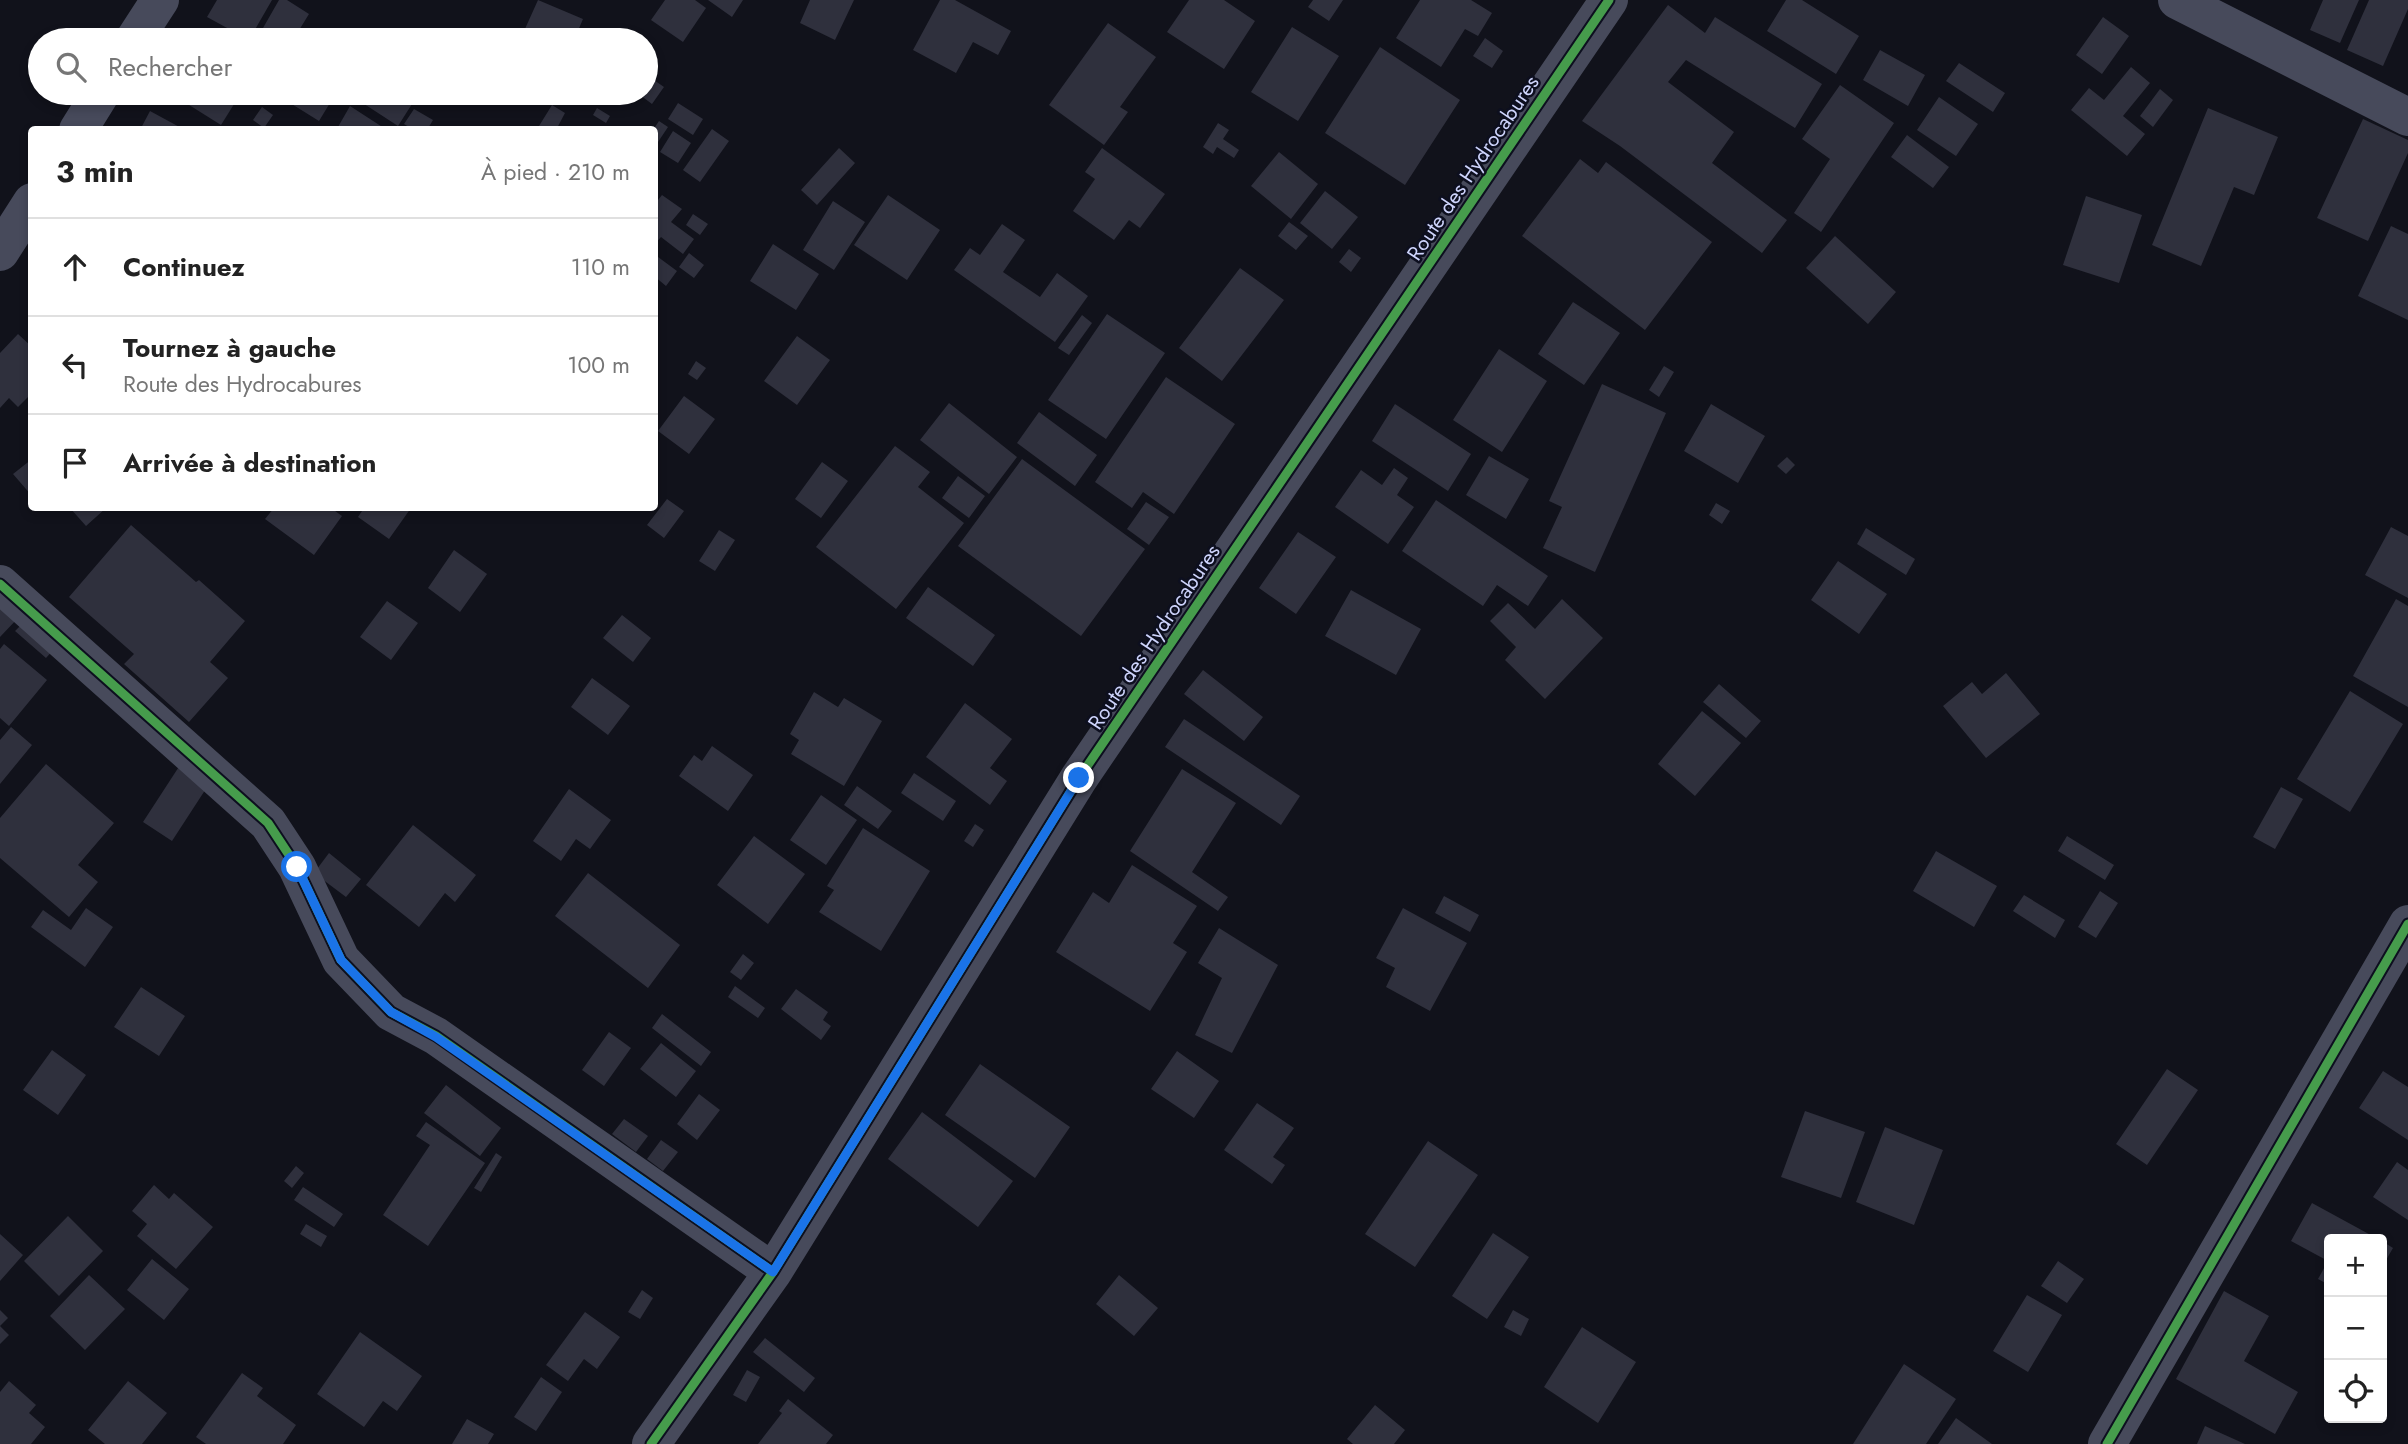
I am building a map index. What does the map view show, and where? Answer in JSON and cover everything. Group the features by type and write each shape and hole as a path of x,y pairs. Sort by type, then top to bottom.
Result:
{"street":[{"path":"142,28 160,0"},
{"name":"Route des Hydrocabures","path":"651,1444 773,1272 1079,778 1609,0"},
{"path":"2177,0 2408,117"},
{"path":"80,126 94,105"},
{"path":"0,252 28,208"},
{"path":"0,584 268,823 297,867 341,960 391,1012 436,1037 773,1272"},
{"path":"2107,1444 2408,924"}],"building":[{"path":"217,0 272,0 256,28 227,28 207,17"},
{"path":"279,0 287,0 309,14 300,28 263,28"},
{"path":"538,0 583,19 579,28 525,28"},
{"path":"665,0 695,0 706,8 683,42 651,20"},
{"path":"708,0 743,0 732,17"},
{"path":"810,0 854,0 835,40 800,23"},
{"path":"940,0 955,0 1011,31 998,55 973,42 956,73 913,50"},
{"path":"1189,0 1224,0 1255,21 1224,69 1167,32"},
{"path":"1313,0 1343,0 1329,21 1308,7"},
{"path":"1420,0 1471,0 1492,13 1478,36 1465,29 1441,67 1396,38"},
{"path":"1786,0 1802,0 1859,36 1836,74 1767,31"},
{"path":"2323,0 2359,0 2340,43 2310,30"},
{"path":"2369,0 2408,0 2408,9 2383,66 2347,50"},
{"path":"1668,5 1705,33 1715,17 1822,84 1795,128 1686,60 1668,82 1734,132 1712,163 1787,220 1762,253 1620,146 1582,121"},
{"path":"2103,17 2129,36 2102,74 2076,55"},
{"path":"1108,23 1156,57 1120,107 1128,112 1104,145 1049,105"},
{"path":"1292,27 1339,56 1298,121 1251,92"},
{"path":"1485,38 1503,51 1492,68 1473,56"},
{"path":"1380,47 1460,100 1405,185 1325,133"},
{"path":"1880,50 1925,75 1908,106 1863,80"},
{"path":"1959,63 2005,93 1993,112 1946,81"},
{"path":"2131,67 2150,83 2123,116 2145,134 2127,156 2071,110 2089,88 2104,100"},
{"path":"658,83 664,87 658,96"},
{"path":"1840,85 1894,123 1821,232 1794,213 1830,159 1802,139"},
{"path":"2160,89 2173,100 2153,127 2140,116"},
{"path":"1939,97 1978,124 1956,156 1917,130"},
{"path":"678,103 703,119 693,135 668,119"},
{"path":"189,105 234,105 221,125"},
{"path":"293,105 329,105 319,121"},
{"path":"366,105 411,105 398,126"},
{"path":"552,105 565,113 558,126 539,126"},
{"path":"350,106 381,126 339,126"},
{"path":"262,107 273,115 265,126 253,120"},
{"path":"597,108 610,116 606,123 593,115"},
{"path":"2208,108 2278,137 2254,195 2234,187 2201,266 2152,245"},
{"path":"414,109 433,120 429,126 404,124"},
{"path":"150,111 178,126 142,126"},
{"path":"2363,119 2408,140 2408,153 2368,241 2317,218"},
{"path":"659,121 668,127 658,142 658,126 656,126"},
{"path":"1218,123 1229,130 1223,139 1239,150 1234,158 1217,147 1213,154 1203,147"},
{"path":"712,129 729,141 700,182 683,170"},
{"path":"673,131 691,143 678,163 660,152"},
{"path":"1907,135 1949,167 1933,188 1891,157"},
{"path":"839,148 855,163 817,205 801,190"},
{"path":"1102,148 1165,194 1140,228 1129,220 1114,240 1073,211 1095,179 1085,172"},
{"path":"1279,152 1318,184 1291,219 1251,186"},
{"path":"1580,159 1598,173 1606,162 1712,242 1645,330 1522,236"},
{"path":"1325,191 1358,217 1332,249 1300,223"},
{"path":"662,195 682,209 671,222 694,239 683,254 661,237 658,240 658,200"},
{"path":"888,195 940,230 907,280 854,245"},
{"path":"2086,196 2142,215 2119,283 2063,265"},
{"path":"833,201 865,222 834,270 803,250"},
{"path":"693,214 708,224 700,235 686,225"},
{"path":"1289,222 1308,236 1296,250 1278,236"},
{"path":"1002,224 1025,240 1003,272 1040,297 1057,273 1088,296 1055,342 954,270 970,248 980,255"},
{"path":"2391,226 2408,234 2408,320 2358,296"},
{"path":"1835,236 1896,292 1868,324 1806,268"},
{"path":"773,244 819,274 796,310 750,281"},
{"path":"1349,249 1361,258 1351,272 1339,262"},
{"path":"689,253 704,265 694,278 679,267"},
{"path":"658,257 677,271 666,286 658,279"},
{"path":"1240,268 1284,300 1222,381 1179,348"},
{"path":"1573,302 1620,333 1584,385 1538,354"},
{"path":"1107,314 1165,353 1106,439 1048,400"},
{"path":"1082,315 1092,323 1069,355 1058,348"},
{"path":"18,334 28,343 28,397 18,407 9,398 0,408 0,353"},
{"path":"797,336 830,360 797,405 764,381"},
{"path":"1499,349 1547,381 1502,452 1453,420"},
{"path":"696,361 706,368 697,380 688,374"},
{"path":"1664,366 1674,372 1659,397 1649,390"},
{"path":"1166,377 1235,424 1174,514 1143,492 1132,508 1095,482"},
{"path":"1602,384 1666,413 1595,572 1543,548 1562,507 1549,501"},
{"path":"684,396 715,419 689,454 658,431"},
{"path":"949,403 1017,457 989,494 920,440"},
{"path":"1395,404 1471,454 1448,491 1372,441"},
{"path":"1711,404 1765,436 1738,483 1684,451"},
{"path":"1039,412 1097,455 1075,486 1017,443"},
{"path":"895,446 930,472 918,487 964,523 896,609 816,547"},
{"path":"1489,456 1529,479 1506,519 1466,495"},
{"path":"1787,457 1795,465 1786,474 1777,466"},
{"path":"1022,459 1145,549 1081,636 958,546"},
{"path":"28,462 28,491 13,474"},
{"path":"822,462 848,481 821,518 795,499"},
{"path":"1394,468 1408,478 1397,495 1414,507 1388,544 1335,507 1361,470 1382,485"},
{"path":"958,476 985,496 969,518 942,498"},
{"path":"667,499 684,511 664,538 647,525"},
{"path":"1436,500 1548,576 1528,606 1497,585 1483,606 1402,551"},
{"path":"1146,502 1169,517 1149,545 1127,529"},
{"path":"1716,503 1730,511 1722,524 1709,515"},
{"path":"73,511 103,511 86,526"},
{"path":"272,511 335,511 342,516 314,555 265,519"},
{"path":"362,511 409,511 389,539 358,517"},
{"path":"131,525 245,621 210,662 228,678 189,722 124,664 134,654 69,597"},
{"path":"2391,527 2408,536 2408,598 2365,575"},
{"path":"1866,528 1915,559 1906,575 1857,544"},
{"path":"719,530 735,540 715,571 699,561"},
{"path":"1298,532 1336,557 1296,614 1259,588"},
{"path":"454,550 487,574 460,612 428,588"},
{"path":"1838,561 1887,594 1859,634 1811,600"},
{"path":"928,587 995,635 973,666 906,618"},
{"path":"1351,590 1421,629 1396,675 1325,636"},
{"path":"1562,599 1603,638 1545,699 1505,660 1516,647 1490,621 1508,603 1535,629"},
{"path":"2396,599 2408,606 2408,707 2353,676"},
{"path":"0,601 18,618 0,637"},
{"path":"387,601 418,623 391,660 360,637"},
{"path":"622,615 651,638 633,662 603,638"},
{"path":"25,621 55,648 46,658 15,631"},
{"path":"4,644 47,680 9,726 0,718 0,649"},
{"path":"1203,670 1263,717 1244,741 1184,694"},
{"path":"2006,673 2040,714 1986,758 1943,706 1972,682 1982,694"},
{"path":"592,678 630,706 608,735 571,707"},
{"path":"1719,684 1761,721 1746,738 1703,702"},
{"path":"2350,691 2403,724 2350,812 2297,779"},
{"path":"814,692 838,707 844,698 882,721 844,786 791,754 799,740 790,734"},
{"path":"965,703 1012,739 990,768 1007,781 990,805 926,757"},
{"path":"1702,711 1741,743 1695,796 1658,764"},
{"path":"1184,719 1300,796 1281,825 1165,747"},
{"path":"11,727 32,745 0,784 0,740"},
{"path":"712,746 753,775 728,811 679,776 694,755 702,761"},
{"path":"182,762 211,781 172,841 143,822"},
{"path":"46,764 114,823 78,865 98,882 69,917 0,858 0,818"},
{"path":"1182,769 1236,803 1192,872 1228,897 1218,911 1130,851"},
{"path":"914,773 956,801 943,821 901,793"},
{"path":"857,786 892,811 878,829 844,805"},
{"path":"2281,787 2303,799 2275,849 2253,837"},
{"path":"569,789 611,820 590,849 576,839 561,861 533,841"},
{"path":"821,795 857,820 826,865 790,840"},
{"path":"975,824 984,830 973,847 964,841"},
{"path":"413,825 476,875 455,902 445,893 419,927 366,885"},
{"path":"863,828 930,871 881,951 819,912 834,890 827,886"},
{"path":"754,836 805,874 768,924 717,885"},
{"path":"2067,836 2114,865 2105,880 2058,851"},
{"path":"1936,851 1997,886 1974,927 1913,891"},
{"path":"329,853 361,879 346,897 314,873"},
{"path":"1132,865 1197,906 1173,943 1187,952 1150,1011 1056,952 1093,892 1109,903"},
{"path":"588,873 680,945 648,988 555,916"},
{"path":"2100,891 2118,903 2096,938 2078,927"},
{"path":"2024,895 2065,920 2055,938 2013,911"},
{"path":"1444,896 1479,915 1470,932 1435,913"},
{"path":"86,908 113,927 85,967 31,927 43,910 71,930"},
{"path":"1403,908 1467,943 1430,1011 1386,987 1395,968 1376,958"},
{"path":"1219,928 1278,965 1232,1053 1195,1035 1222,978 1198,963"},
{"path":"743,954 754,963 741,980 730,972"},
{"path":"735,986 765,1008 758,1018 728,997"},
{"path":"141,987 185,1016 159,1056 114,1027"},
{"path":"796,989 828,1012 823,1020 831,1026 821,1040 781,1009"},
{"path":"662,1014 711,1052 701,1066 652,1028"},
{"path":"609,1032 631,1048 604,1086 582,1070"},
{"path":"661,1043 696,1071 676,1097 640,1069"},
{"path":"52,1050 86,1075 58,1115 23,1090"},
{"path":"1177,1051 1219,1081 1194,1118 1151,1089"},
{"path":"980,1064 1070,1127 1035,1178 945,1115"},
{"path":"2167,1069 2198,1090 2147,1165 2116,1144"},
{"path":"2383,1071 2408,1087 2408,1140 2359,1108"},
{"path":"446,1085 501,1128 480,1156 424,1113"},
{"path":"699,1094 720,1110 697,1140 677,1124"},
{"path":"1257,1103 1294,1128 1273,1157 1285,1165 1272,1184 1224,1150"},
{"path":"1805,1111 1865,1132 1841,1198 1781,1177"},
{"path":"922,1112 1013,1181 978,1227 888,1159"},
{"path":"624,1119 648,1136 636,1152 612,1134"},
{"path":"426,1122 485,1163 428,1246 383,1215 430,1145 416,1136"},
{"path":"1885,1127 1943,1150 1914,1225 1856,1202"},
{"path":"661,1140 678,1152 663,1171 647,1159"},
{"path":"1428,1141 1478,1175 1415,1267 1365,1234"},
{"path":"496,1153 502,1157 481,1192 474,1188"},
{"path":"2397,1162 2408,1170 2408,1220 2373,1197"},
{"path":"296,1166 304,1173 292,1188 284,1181"},
{"path":"154,1185 169,1199 174,1193 213,1227 176,1269 137,1236 147,1224 132,1211"},
{"path":"303,1187 343,1214 334,1227 294,1200"},
{"path":"2312,1203 2369,1234 2324,1234 2324,1259 2291,1241"},
{"path":"68,1216 103,1251 59,1296 24,1261"},
{"path":"306,1224 327,1236 321,1247 300,1234"},
{"path":"1493,1233 1529,1257 1487,1319 1452,1296"},
{"path":"0,1234 23,1255 0,1281"},
{"path":"2387,1244 2393,1248 2387,1258"},
{"path":"152,1259 189,1289 164,1320 127,1290"},
{"path":"2058,1261 2084,1279 2067,1303 2041,1286"},
{"path":"2324,1268 2324,1282 2318,1279"},
{"path":"89,1275 125,1309 85,1350 50,1316"},
{"path":"1119,1275 1158,1308 1134,1336 1096,1304"},
{"path":"642,1290 653,1298 640,1319 628,1312"},
{"path":"2224,1291 2269,1316 2244,1361 2298,1392 2275,1434 2176,1379"},
{"path":"2027,1295 2062,1315 2028,1372 1993,1351"},
{"path":"0,1310 8,1318 0,1326"},
{"path":"1513,1310 1529,1319 1521,1336 1504,1327"},
{"path":"585,1312 620,1337 597,1369 584,1359 568,1381 546,1365"},
{"path":"0,1326 9,1335 0,1344"},
{"path":"1582,1327 1636,1362 1598,1423 1544,1387"},
{"path":"360,1332 422,1376 397,1411 383,1401 364,1427 317,1394"},
{"path":"765,1338 815,1378 804,1392 753,1352"},
{"path":"1904,1364 1956,1399 1926,1444 1853,1444"},
{"path":"747,1370 760,1377 746,1402 733,1395"},
{"path":"242,1373 263,1388 257,1396 296,1425 283,1444 206,1444 196,1437"},
{"path":"541,1377 562,1392 536,1431 514,1417"},
{"path":"9,1381 36,1405 29,1413 45,1427 31,1444 0,1444 0,1392"},
{"path":"128,1381 167,1413 142,1444 105,1444 88,1430"},
{"path":"788,1399 833,1435 826,1444 758,1444 782,1413 779,1411"},
{"path":"1375,1405 1405,1430 1394,1444 1353,1444 1347,1439"},
{"path":"1956,1418 1992,1444 1938,1444"},
{"path":"467,1419 494,1434 488,1444 452,1444"},
{"path":"2205,1426 2245,1444 2197,1444"}],"cycle path":[{"path":"651,1444 773,1272 1079,778 1609,0"},
{"path":"0,584 268,823 297,867 341,960 391,1012 436,1036 773,1272"},
{"path":"2107,1444 2408,924"}],"route":[{"path":"297,867 341,960 391,1012 436,1037 773,1272 1079,778"}]}
